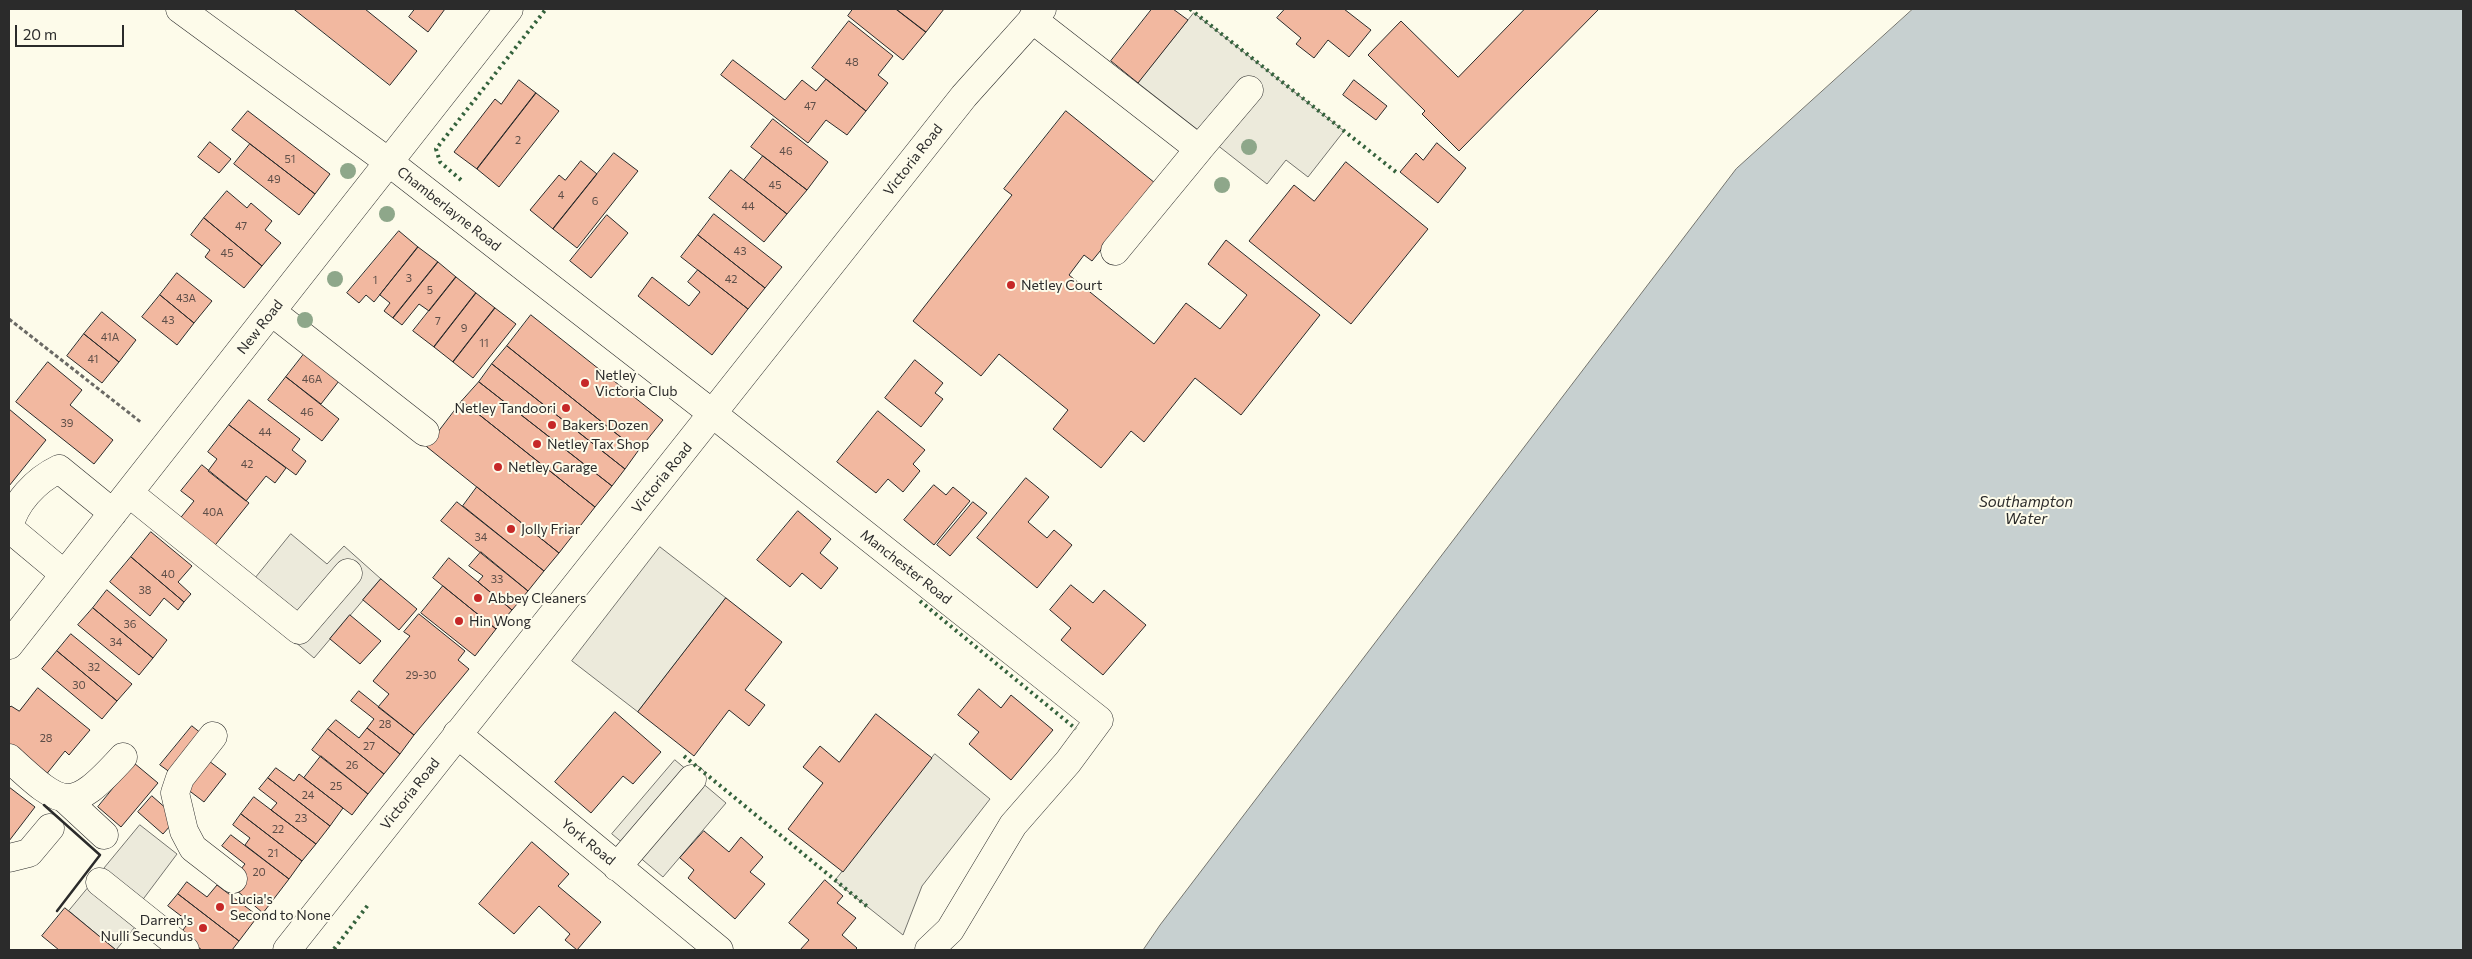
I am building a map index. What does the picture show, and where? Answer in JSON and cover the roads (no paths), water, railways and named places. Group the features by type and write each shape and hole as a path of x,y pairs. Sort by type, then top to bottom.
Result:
{"street":[{"name":"Chamberlayne Road","path":"180,9 390,163 713,414"},
{"name":"New Road","path":"9,645 390,163 509,9"},
{"path":"1037,14 1199,149"},
{"name":"Victoria Road","path":"287,950 964,96 1037,14"},
{"path":"1115,252 1248,90"},
{"path":"272,312 425,432"},
{"name":"Manchester Road","path":"713,414 1099,720 1068,762 1013,825 950,930 929,950"},
{"path":"64,574 9,528 12,513 42,477 59,469 121,503 299,630 348,574"},
{"name":"York Road","path":"457,734 718,950"},
{"path":"212,736 180,778 175,793 184,831 193,848 233,879"},
{"path":"64,798 83,795 98,784 124,757"},
{"path":"9,758 45,792 64,798 104,835"},
{"path":"617,867 692,779"},
{"path":"9,858 30,853 50,828"},
{"path":"100,882 185,950"}],"water":[{"name":"Southampton Water","path":"1913,9 2463,9 2463,950 1143,950 1160,925 1736,169"}],"place":[{"name":"Netley Court","path":"1011,285"},
{"name":"Netley Victoria Club","path":"585,383"},
{"name":"Netley Tandoori","path":"566,408"},
{"name":"Bakers Dozen","path":"552,425"},
{"name":"Netley Tax Shop","path":"537,444"},
{"name":"Netley Garage","path":"498,467"},
{"name":"Jolly Friar","path":"511,529"},
{"name":"Abbey Cleaners","path":"478,598"},
{"name":"Hin Wong","path":"459,621"},
{"name":"Lucia's Second to None","path":"220,907"},
{"name":"Darren's Nulli Secundus","path":"203,928"}]}
